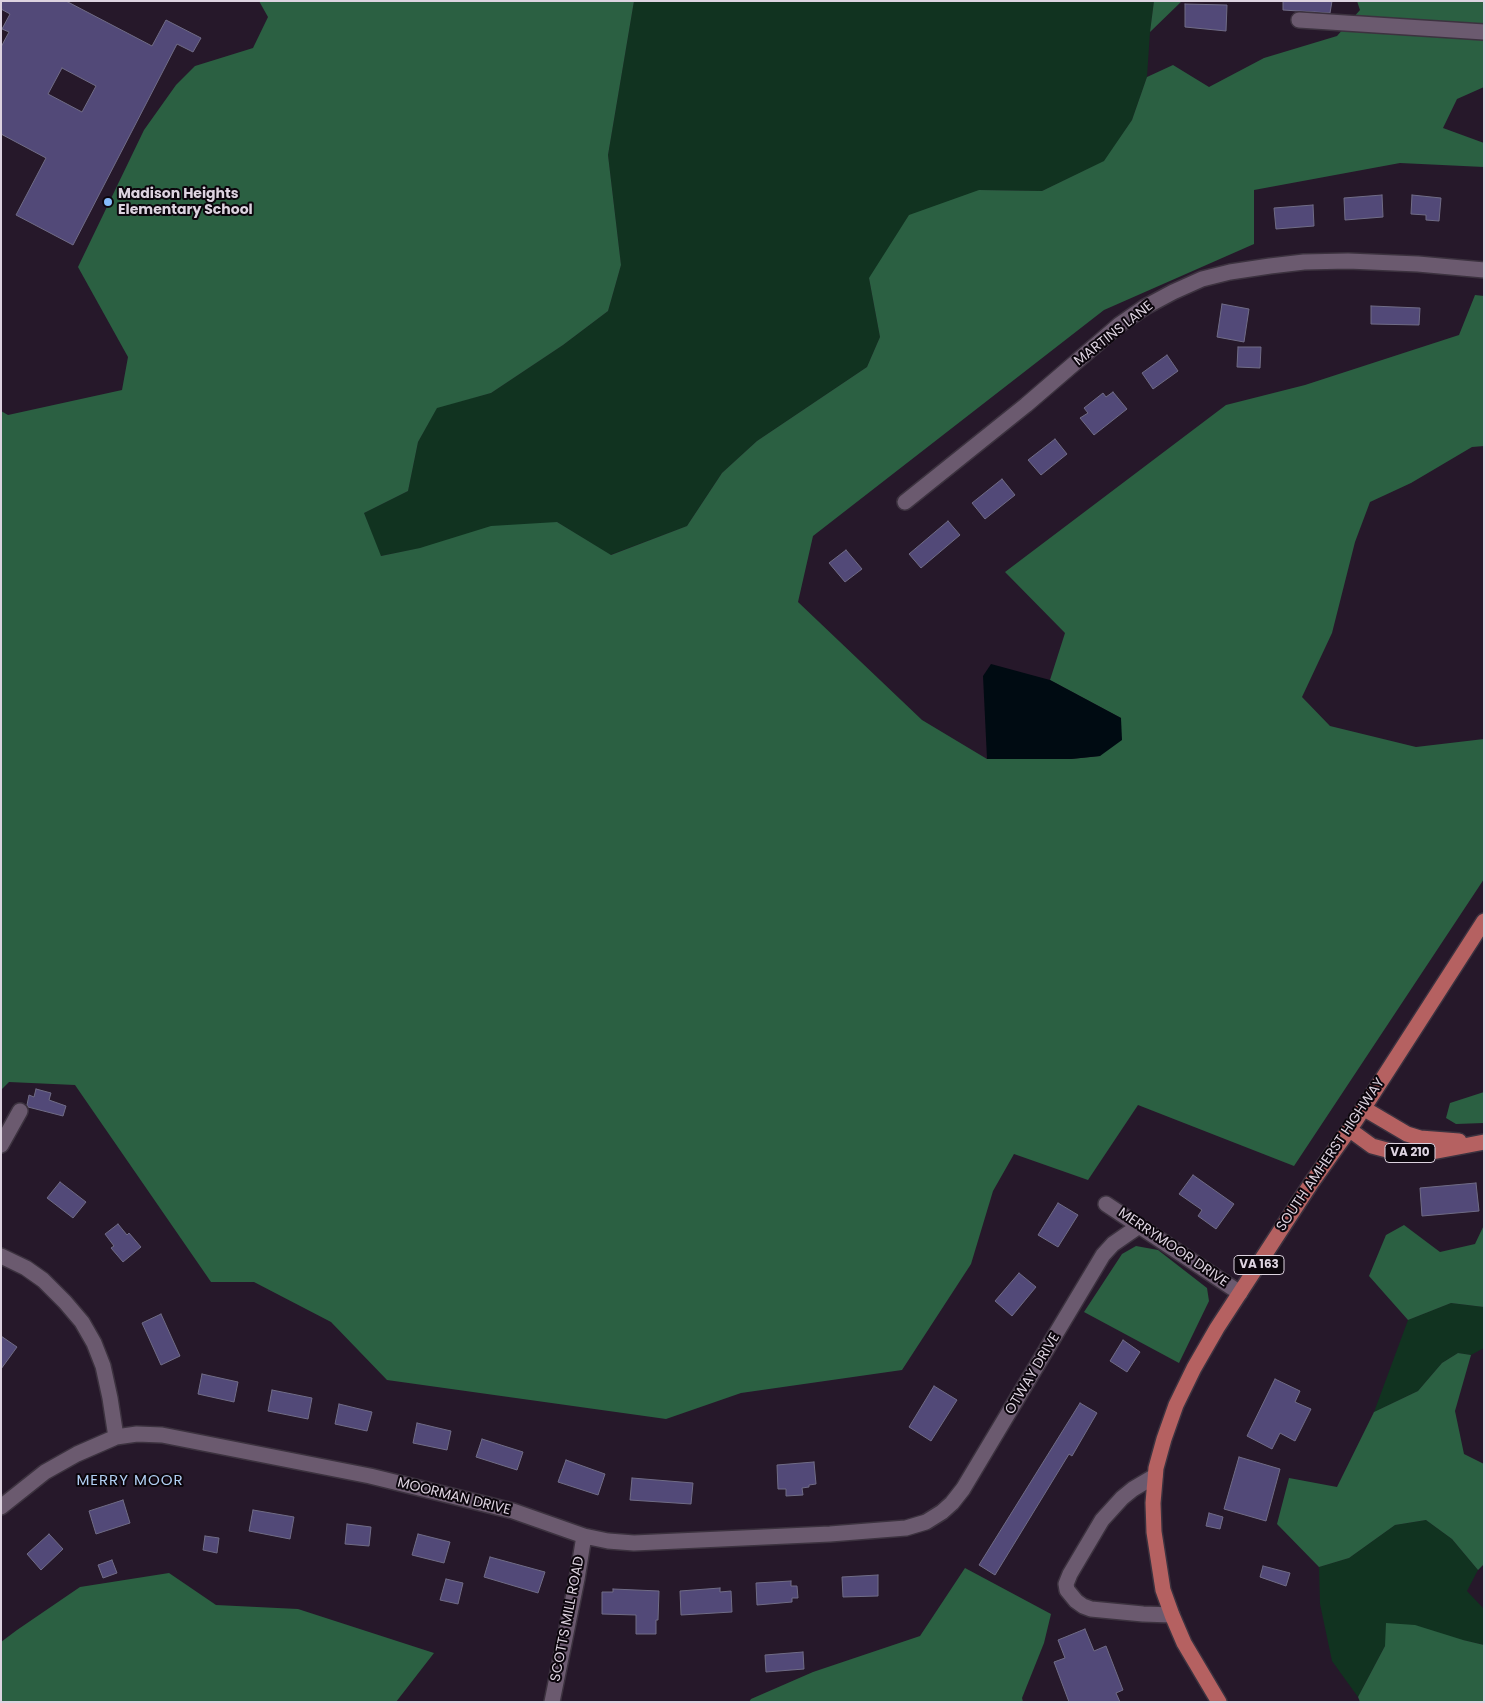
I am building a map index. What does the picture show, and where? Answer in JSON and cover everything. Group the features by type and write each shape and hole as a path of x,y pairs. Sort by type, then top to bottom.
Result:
{"main road":[{"name":"SOUTH AMHERST HIGHWAY","path":"1215,1700 1184,1643 1163,1590 1154,1532 1155,1476 1164,1438 1176,1405 1194,1368 1217,1328 1312,1182 1350,1130 1484,920"},
{"name":"VA 210","path":"1363,1108 1407,1134 1420,1138 1479,1142"},
{"name":"VA 210","path":"1350,1130 1372,1146 1398,1153 1427,1153 1479,1142"}],"street":[{"path":"1299,20 1484,32"},
{"name":"MARTINS LANE","path":"905,502 1026,405 1119,326 1145,307 1173,292 1202,280 1230,272 1270,266 1330,262 1418,264 1484,270"},
{"path":"1,1145 20,1111"},
{"name":"MERRYMOOR DRIVE","path":"1106,1204 1240,1293"},
{"name":"OTWAY DRIVE","path":"926,1522 947,1508 963,1489 1103,1255 1113,1244 1139,1226"},
{"path":"1,1256 26,1268 43,1280 82,1322 94,1343 103,1366 116,1437"},
{"name":"MOORMAN DRIVE","path":"1,1507 46,1472 76,1454 116,1437 137,1434 162,1435 370,1476 513,1511 584,1536 608,1541 634,1543 830,1534 906,1528 926,1522"},
{"path":"1155,1476 1127,1494 1102,1520 1066,1584 1067,1590 1076,1601 1091,1609 1172,1615"},
{"name":"SCOTTS MILL ROAD","path":"552,1702 584,1536"}],"green space":[{"path":"259,1 634,1 608,155 621,265 608,311 563,345 491,393 437,408 418,442 408,491 364,513 381,556 420,548 491,526 557,522 611,555 687,526 722,473 757,441 867,367 880,337 869,278 909,215 979,190 1042,191 1104,161 1132,120 1147,77 1173,65 1209,87 1264,58 1337,36 1360,10 1357,1 1484,1 1484,87 1457,99 1443,128 1484,143 1484,167 1400,163 1254,190 1254,244 1104,310 813,536 798,602 922,720 987,759 1071,759 1100,756 1121,718 1050,680 1065,633 1005,572 1226,405 1305,385 1459,335 1475,295 1484,296 1484,446 1472,447 1411,483 1370,502 1355,542 1332,633 1302,697 1330,726 1416,747 1484,739 1484,879 1294,1166 1138,1105 1088,1180 1014,1154 993,1191 971,1264 902,1370 741,1393 666,1419 387,1380 331,1322 254,1282 211,1282 75,1085 9,1082 1,1090 1,411 8,415 122,390 128,357 78,267 144,130 176,85 195,66 253,48 268,17"},
{"path":"634,1 1154,1 1147,77 1132,120 1105,161 1042,191 979,190 869,278 880,337 867,367 757,441 722,473 687,526 610,555 557,522 380,556 364,513 408,491 418,442 437,407 491,393 563,345 608,311 621,265 608,155"},
{"path":"1154,1 1182,1 1150,32"},
{"path":"1484,1092 1484,1123 1456,1124 1446,1118 1450,1103"},
{"path":"1404,1225 1440,1252 1475,1244 1484,1225 1484,1307 1451,1303 1408,1320 1369,1276 1386,1235"},
{"path":"1136,1246 1158,1250 1207,1288 1209,1301 1179,1363 1084,1312 1122,1254"},
{"path":"1451,1303 1484,1307 1484,1348 1471,1355 1458,1353 1442,1363 1418,1391 1374,1412 1408,1320"},
{"path":"1458,1353 1471,1355 1455,1411 1464,1454 1484,1464 1484,1564 1478,1570 1452,1539 1426,1520 1395,1525 1349,1558 1319,1567 1277,1524 1289,1478 1337,1487 1374,1412 1418,1391 1442,1363"},
{"path":"1426,1520 1452,1539 1478,1570 1467,1591 1484,1609 1484,1645 1463,1640 1385,1646 1358,1697 1332,1661 1320,1604 1319,1567 1349,1558 1395,1525"},
{"path":"965,1568 1051,1614 1044,1643 1022,1698 1023,1702 749,1702 751,1699 813,1672 920,1636"},
{"path":"169,1573 216,1605 298,1609 434,1653 396,1702 1,1702 1,1642 80,1587"},
{"path":"1386,1623 1415,1625 1484,1645 1484,1702 1360,1702 1358,1697 1385,1646"}],"shaded area":[{"path":"991,664 1050,680 1121,718 1122,740 1100,756 1071,759 987,759 983,676"}],"building":[{"path":"1,1 66,1 152,46 166,20 201,38 193,52 177,44 73,245 16,215 46,158 1,134 1,47 9,32 2,29 10,14 1,9","holes":["62,68 96,86 82,112 48,94"]},
{"path":"1283,1 1332,1 1330,13 1283,10"},
{"path":"1185,4 1227,5 1226,31 1185,27"},
{"path":"1382,195 1383,217 1345,220 1344,198"},
{"path":"1412,195 1441,198 1439,221 1426,220 1426,215 1411,214"},
{"path":"1313,205 1314,226 1276,229 1274,208"},
{"path":"1222,304 1249,309 1244,342 1217,337"},
{"path":"1371,306 1420,308 1419,325 1371,324"},
{"path":"1238,347 1261,347 1260,368 1237,367"},
{"path":"1167,355 1178,371 1153,389 1142,373"},
{"path":"1113,392 1127,409 1094,435 1080,418 1088,413 1084,408 1103,393 1106,397"},
{"path":"1055,439 1067,454 1041,475 1028,460"},
{"path":"1002,479 1015,495 985,519 972,503"},
{"path":"948,521 960,535 921,568 909,554"},
{"path":"846,550 862,569 845,582 829,563"},
{"path":"36,1089 51,1093 49,1100 66,1106 63,1116 28,1107 29,1095 34,1097"},
{"path":"1193,1175 1234,1204 1216,1229 1198,1216 1202,1210 1179,1194"},
{"path":"60,1182 86,1202 73,1218 47,1198"},
{"path":"1476,1183 1479,1211 1422,1216 1420,1188"},
{"path":"1058,1203 1078,1215 1058,1247 1038,1235"},
{"path":"118,1224 141,1247 123,1262 111,1248 114,1246 105,1234"},
{"path":"1019,1273 1036,1287 1012,1316 995,1301"},
{"path":"161,1314 180,1356 161,1365 142,1323"},
{"path":"1,1336 17,1347 1,1369"},
{"path":"1123,1340 1140,1352 1127,1372 1110,1361"},
{"path":"202,1374 238,1382 234,1402 198,1394"},
{"path":"1275,1379 1300,1391 1295,1402 1311,1409 1295,1441 1280,1433 1272,1449 1247,1436"},
{"path":"934,1386 957,1400 931,1441 909,1427"},
{"path":"272,1390 312,1398 308,1419 268,1411"},
{"path":"1080,1403 1097,1413 1072,1456 1069,1454 995,1575 979,1565"},
{"path":"339,1404 372,1412 367,1431 335,1424"},
{"path":"417,1423 451,1431 447,1450 413,1443"},
{"path":"482,1439 523,1452 517,1470 476,1457"},
{"path":"1239,1457 1280,1469 1266,1521 1224,1509"},
{"path":"566,1460 605,1474 598,1495 558,1482"},
{"path":"814,1462 816,1484 802,1488 803,1495 786,1496 786,1489 778,1489 777,1465"},
{"path":"632,1478 693,1483 691,1504 630,1500"},
{"path":"123,1500 130,1523 96,1534 89,1511"},
{"path":"253,1510 294,1517 290,1539 249,1531"},
{"path":"1209,1513 1223,1517 1220,1529 1206,1526"},
{"path":"347,1524 371,1527 369,1546 345,1544"},
{"path":"49,1534 63,1549 41,1570 27,1554"},
{"path":"418,1534 450,1542 444,1563 412,1555"},
{"path":"205,1536 219,1538 217,1553 203,1550"},
{"path":"490,1557 545,1572 538,1593 484,1577"},
{"path":"112,1560 117,1573 103,1578 98,1565"},
{"path":"1263,1566 1290,1573 1286,1586 1260,1577"},
{"path":"878,1575 878,1596 843,1597 842,1577"},
{"path":"446,1579 463,1583 458,1604 440,1600"},
{"path":"791,1581 791,1586 797,1586 798,1598 792,1598 792,1602 757,1605 756,1583"},
{"path":"720,1588 720,1592 731,1591 732,1612 681,1615 680,1591"},
{"path":"613,1589 659,1591 656,1634 636,1634 636,1615 602,1614 602,1592 613,1592"},
{"path":"1085,1629 1094,1651 1106,1646 1123,1690 1116,1693 1120,1702 1069,1702 1054,1662 1065,1658 1058,1640"},
{"path":"803,1652 804,1669 766,1672 765,1655"}],"place":[{"name":"Madison Heights Elementary School","path":"108,202"}],"district":[{"name":"MERRY MOOR","path":"130,1481"}]}
